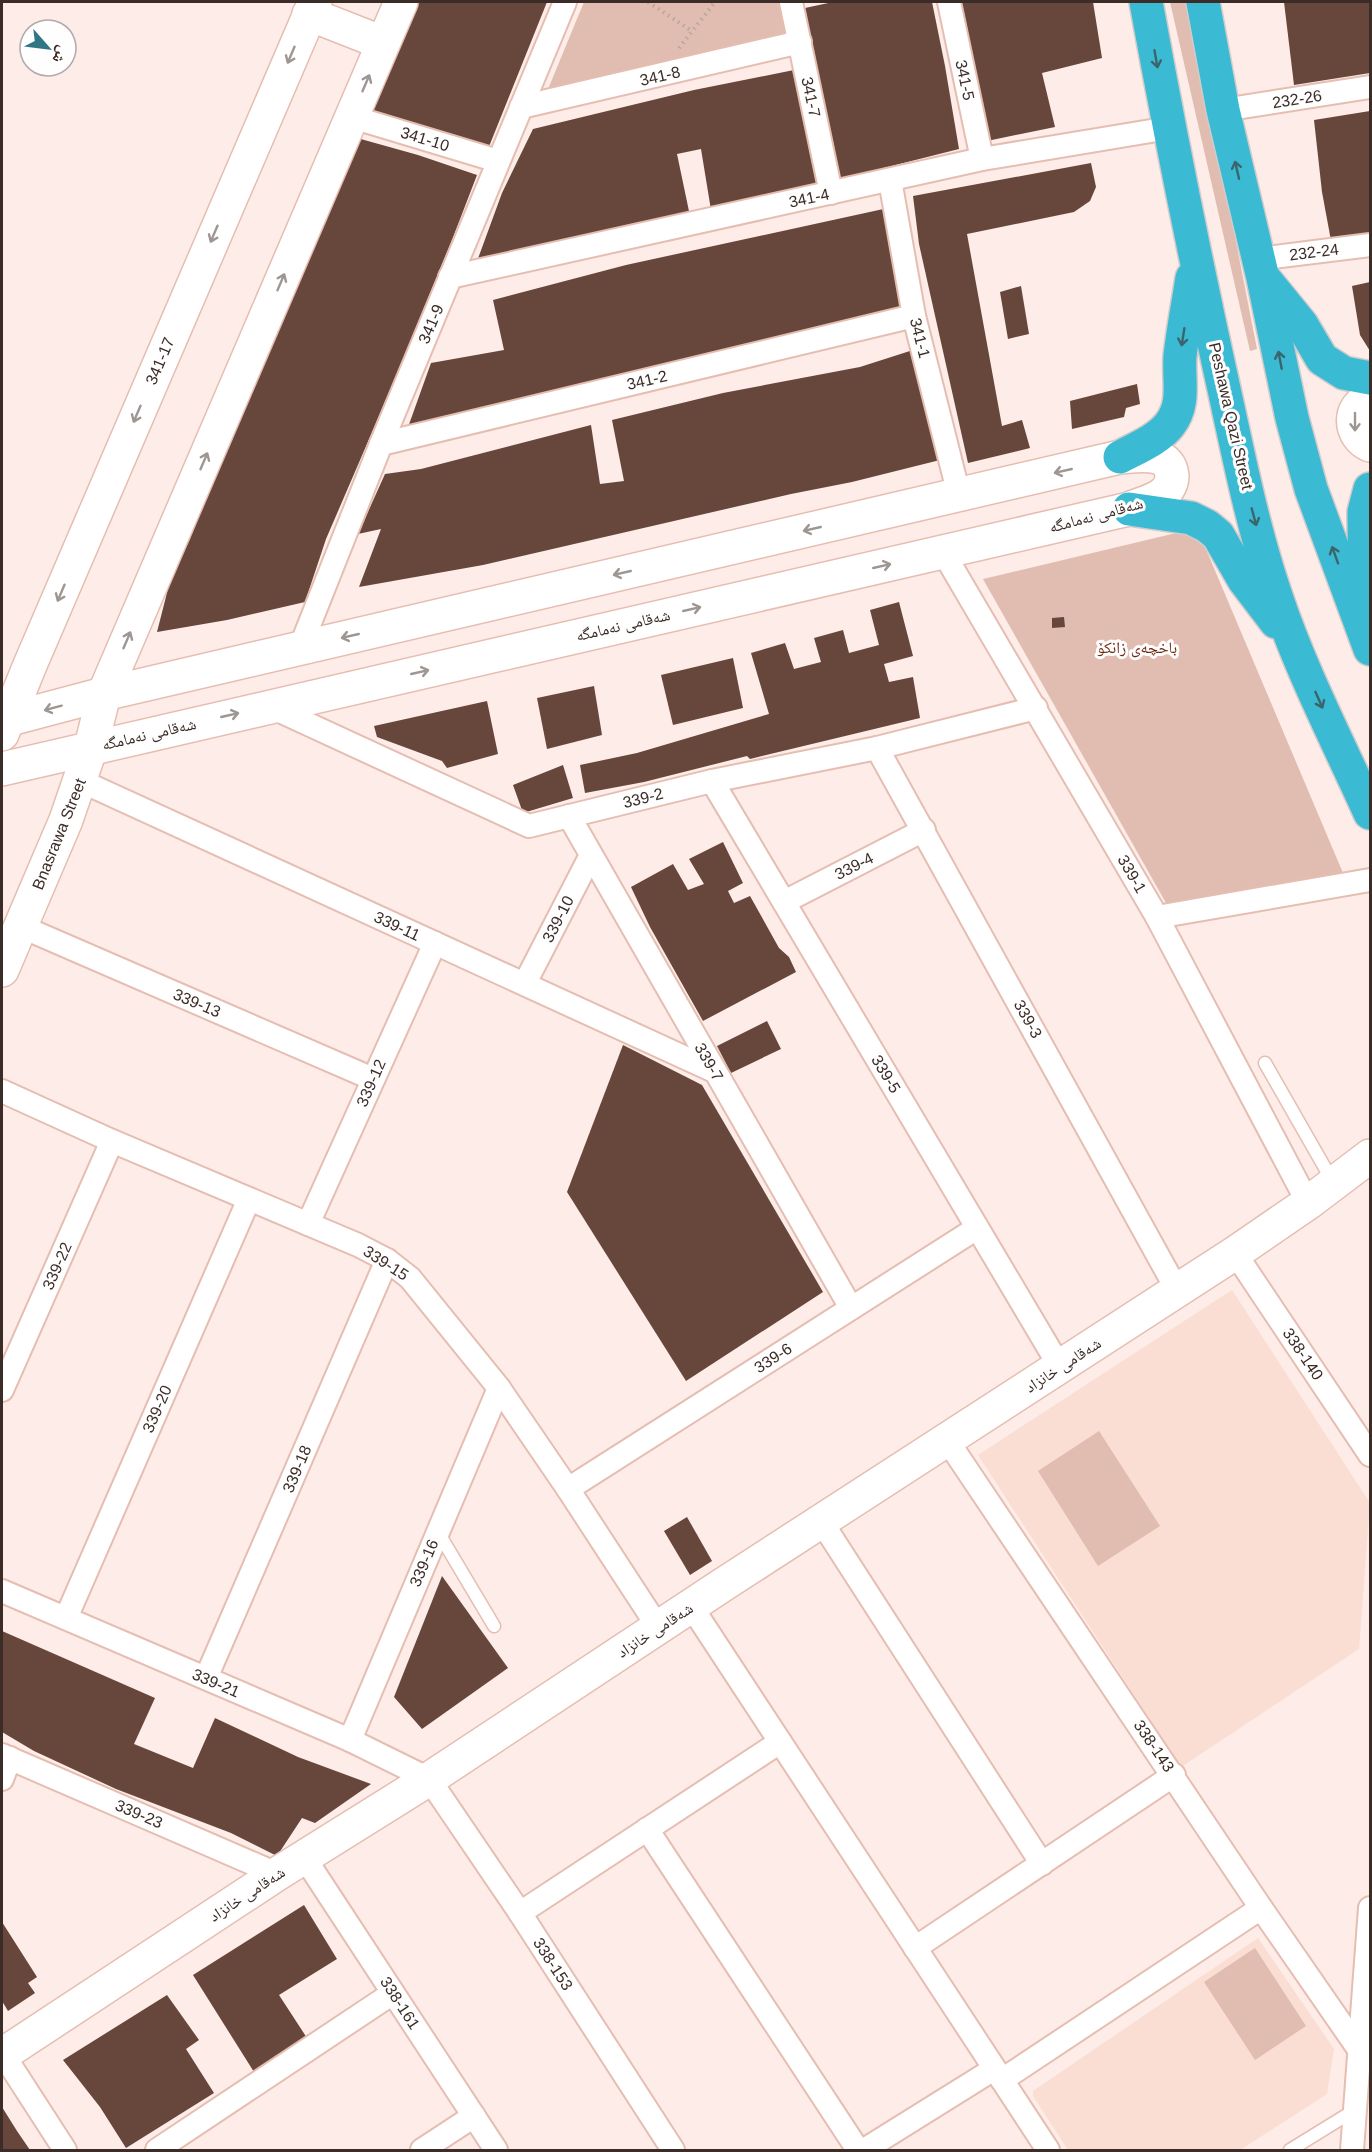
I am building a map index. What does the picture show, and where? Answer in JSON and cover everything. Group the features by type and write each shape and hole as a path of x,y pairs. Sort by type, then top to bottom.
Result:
{"highway":[{"name":"Peshawa Qazi Street","path":"1146,2 1195,259 1253,512 1275,595 1293,642 1371,813"},
{"path":"1203,2 1223,110 1261,268 1292,418 1311,489 1368,643"},
{"path":"1120,457 1162,432 1178,410 1181,397 1180,359 1195,259"},
{"path":"1261,268 1302,325 1322,359 1344,374 1371,378"},
{"path":"1368,643 1364,512 1371,489"},
{"path":"1130,509 1191,518 1211,529 1218,535 1244,580 1293,642"}],"street":[{"path":"104,694 401,2"},
{"name":"341-9","path":"300,648 381,444 565,2"},
{"name":"341-7","path":"791,2 831,193"},
{"name":"341-5","path":"949,2 982,159"},
{"path":"312,8 383,43"},
{"name":"341-17","path":"3,726 312,8"},
{"name":"341-8","path":"521,107 800,42"},
{"name":"232-26","path":"1223,110 1371,87"},
{"name":"341-10","path":"352,117 498,161"},
{"name":"341-4","path":"450,277 982,159 1169,128"},
{"name":"341-1","path":"890,180 914,316 959,495"},
{"name":"232-24","path":"1261,268 1371,245"},
{"name":"341-2","path":"381,444 914,316"},
{"path":"1371,399 1363,402 1357,408 1353,420 1358,436 1371,445"},
{"name":"شەقامی نەمامگە","path":"2,769 1130,509 1164,493 1172,477 1169,466 1158,457 1120,457 104,694 3,726"},
{"name":"339-1","path":"943,552 1157,917 1308,1203"},
{"name":"Bnasrawa Street","path":"2,970 81,781 92,747 104,694"},
{"name":"339-2","path":"269,706 529,826 712,781 877,748 1036,708"},
{"name":"339-3","path":"877,748 1177,1290"},
{"name":"339-11","path":"81,781 714,1071"},
{"name":"339-5","path":"712,781 1060,1367"},
{"name":"339-7","path":"569,816 851,1308"},
{"name":"339-4","path":"784,902 924,830"},
{"name":"339-10","path":"525,983 591,855"},
{"path":"1157,917 1371,880"},
{"name":"339-13","path":"20,926 373,1080"},
{"name":"339-12","path":"308,1224 435,943"},
{"name":"339-15","path":"2,1091 112,1141 358,1245 387,1260 410,1278 499,1388 658,1627"},
{"name":"339-22","path":"2,1390 112,1141"},
{"name":"شەقامی خانزاد","path":"1308,1203 1371,1156"},
{"name":"شەقامی خانزاد","path":"2,2055 277,1874 429,1779 1308,1203 1371,1165"},
{"name":"339-20","path":"66,1618 249,1199"},
{"name":"339-6","path":"568,1489 977,1228"},
{"name":"338-140","path":"1234,1253 1371,1455"},
{"name":"339-18","path":"206,1678 387,1260"},
{"name":"339-16","path":"350,1740 499,1388"},
{"name":"338-143","path":"947,1440 1174,1775 1261,1908 1360,2051"},
{"path":"821,1521 1042,1864"},
{"name":"339-21","path":"2,1591 350,1740 429,1779"},
{"path":"691,1606 1048,2151"},
{"path":"520,1913 780,1742"},
{"name":"339-23","path":"4,1764 277,1874"},
{"path":"915,1948 1174,1775"},
{"name":"338-153","path":"429,1779 520,1913 673,2151"},
{"path":"647,1829 858,2151"},
{"name":"338-161","path":"304,1857 496,2151"},
{"path":"864,2151 998,2075 1261,1908"},
{"path":"1352,2151 1361,2102 1360,2051 1371,1908"},
{"path":"157,2151 393,1993"},
{"path":"2,2055 65,2151"},
{"path":"422,2151 474,2116"}],"lane":[{"path":"1265,1063 1334,1183"},
{"path":"438,1532 494,1626"},
{"path":"1290,2151 1361,2102"}],"path":[{"path":"648,2 692,31"},
{"path":"655,6 659,2"},
{"path":"658,76 715,2"}],"shaded area":[{"path":"1232,1290 1370,1503 1359,1649 1181,1767 978,1455"},
{"path":"1258,1938 1334,2049 1327,2094 1240,2150 1068,2150 1033,2096 1033,2091"}],"green space":[{"path":"584,2 779,2 787,39 546,94"},
{"path":"1170,2 1189,2 1257,349 1250,351"},
{"name":"باخچەی زانکۆ","path":"1197,528 1343,873 1166,903 983,579"},
{"path":"1099,1431 1160,1526 1098,1566 1038,1471"},
{"path":"1255,1948 1306,2026 1255,2060 1204,1982"}],"building":[{"path":"406,2 547,2 488,149 360,108"},
{"path":"833,2 932,2 959,149 840,179 805,8"},
{"path":"961,2 1093,2 1102,58 1042,73 1055,127 987,141"},
{"path":"1284,2 1370,2 1370,73 1294,85"},
{"path":"794,70 819,189 711,210 701,149 677,154 690,216 476,264 502,193 533,129 694,90"},
{"path":"1370,111 1370,240 1332,246 1322,192 1314,120"},
{"path":"350,136 477,175 392,386 326,539 305,602 227,620 157,632 171,577 190,539 204,501 253,390 281,310"},
{"path":"1091,163 1096,187 1090,201 1074,212 967,234 1002,426 1022,420 1030,448 968,463 919,244 913,196"},
{"path":"888,208 907,314 559,389 407,430 431,363 504,350 493,300 626,265"},
{"path":"1370,282 1370,351 1360,335 1352,286"},
{"path":"1021,286 1029,334 1008,339 1000,292"},
{"path":"913,350 940,460 483,565 359,587 381,529 358,534 385,474 421,469 591,425 600,484 624,481 612,420 723,393 860,367"},
{"path":"1137,384 1140,404 1126,408 1124,417 1072,429 1070,401"},
{"path":"899,602 913,656 884,664 889,682 913,677 920,718 750,759 747,756 644,782 585,793 580,765 637,753 769,714 751,653 785,643 794,669 821,662 814,638 843,630 849,653 879,645 870,610"},
{"path":"1064,617 1065,627 1052,628 1052,618"},
{"path":"733,658 743,708 673,725 661,675"},
{"path":"594,686 602,735 547,749 537,698"},
{"path":"487,701 498,754 447,768 442,761 377,737 374,726"},
{"path":"563,765 573,798 523,813 513,785"},
{"path":"723,842 743,883 728,891 734,903 750,896 779,948 789,957 796,972 703,1021 650,927 631,887 673,864 688,890 704,884 689,859"},
{"path":"767,1021 781,1049 731,1073 717,1046"},
{"path":"623,1045 702,1085 823,1292 686,1381 567,1192"},
{"path":"687,1517 712,1561 690,1575 664,1531"},
{"path":"442,1576 508,1668 422,1729 394,1697"},
{"path":"2,1631 155,1698 134,1744 193,1768 215,1718 298,1757 371,1784 315,1823 302,1818 277,1856 231,1833 116,1789 34,1751 2,1732"},
{"path":"304,1905 337,1959 279,1995 307,2038 254,2072 193,1975"},
{"path":"2,1922 37,1977 28,1983 35,1993 8,2011 2,2001"},
{"path":"167,1995 199,2040 186,2049 214,2093 126,2148 100,2107 63,2060"},
{"path":"2,2107 17,2131 30,2150 2,2150"}]}
